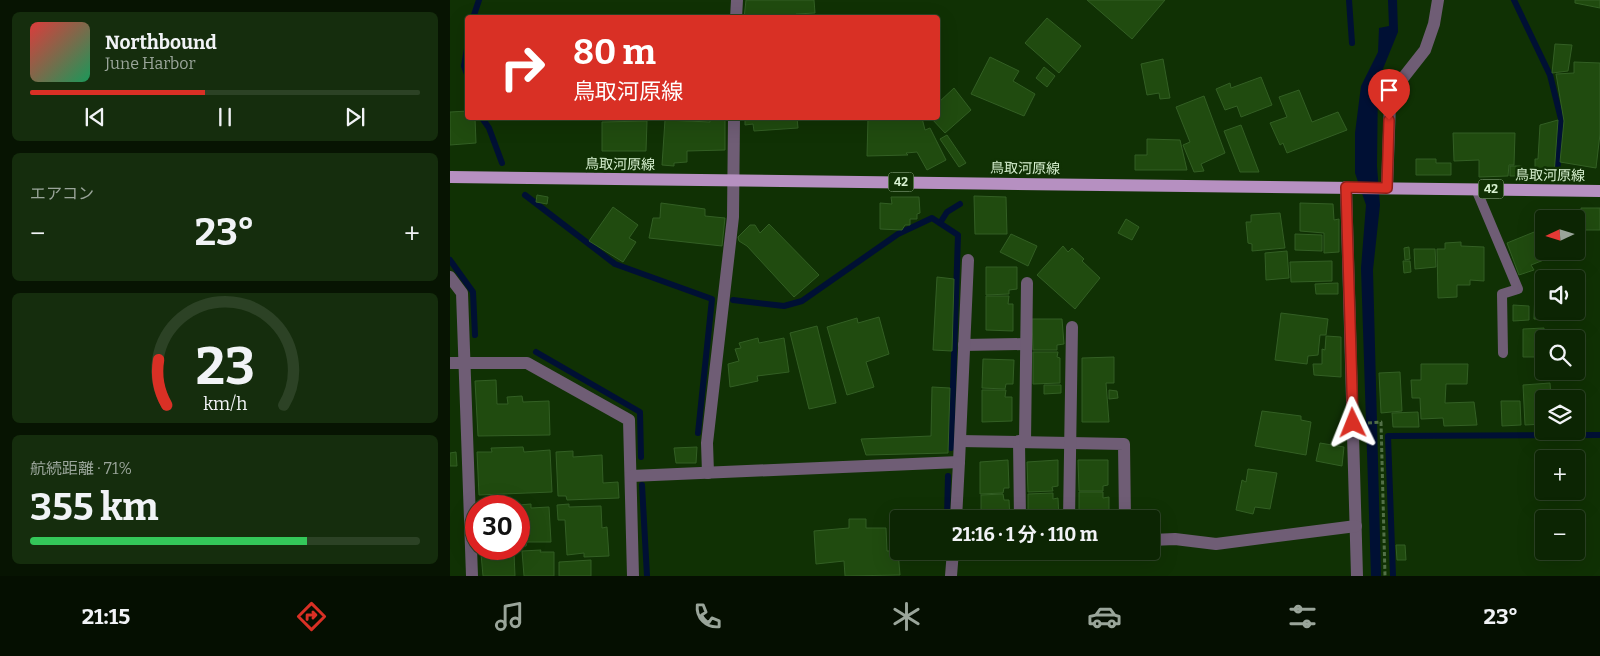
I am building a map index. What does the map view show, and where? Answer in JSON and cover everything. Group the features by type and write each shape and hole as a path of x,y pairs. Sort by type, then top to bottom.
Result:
{"main road":[{"name":"鳥取河原線","path":"450,177 1600,191"}],"street":[{"path":"736,0 736,15"},
{"path":"1384,188 1390,103 1403,78 1425,50 1434,24 1438,0"},
{"path":"708,473 707,443 733,217 734,120"},
{"path":"1349,187 1357,576"},
{"path":"956,510 968,260"},
{"path":"450,277 462,294 472,576"},
{"path":"1020,510 1027,283"},
{"path":"1069,510 1072,327"},
{"path":"964,344 1025,344"},
{"path":"450,363 527,363 629,420 633,576"},
{"path":"960,441 1124,444 1125,510"},
{"path":"631,476 959,462"},
{"path":"1160,540 1174,539 1216,544 1356,526"},
{"path":"950,560 951,576"}],"lane":[{"path":"1476,189 1518,289 1502,294 1503,353"}],"path":[{"path":"1353,423 1381,422 1385,576"}],"water":[{"path":"1388,0 1397,0 1398,32 1378,81 1377,166 1380,205 1373,270 1381,576 1371,576 1361,268 1366,205 1355,173 1355,133 1361,86 1378,52 1379,28 1389,26"}],"building":[{"path":"746,0 814,0 815,13 744,15"},
{"path":"1087,0 1165,0 1132,39"},
{"path":"1575,0 1600,0 1600,8 1575,3"},
{"path":"1047,18 1081,46 1059,73 1025,43"},
{"path":"1555,44 1572,45 1568,71 1552,73"},
{"path":"990,57 1019,71 1013,81 1035,94 1024,116 971,94"},
{"path":"1163,59 1170,98 1160,99 1159,93 1147,95 1141,64"},
{"path":"1574,62 1600,63 1600,134 1596,168 1560,162 1564,121 1556,74 1574,73"},
{"path":"1044,67 1055,76 1047,87 1036,78"},
{"path":"1261,77 1272,105 1241,117 1237,106 1225,110 1216,89 1230,83 1231,88"},
{"path":"954,88 971,110 945,133 933,120 940,120 940,101"},
{"path":"1299,90 1312,122 1338,112 1347,130 1287,153 1283,143 1280,145 1270,123 1287,117 1279,97"},
{"path":"1204,96 1225,153 1201,164 1204,171 1194,172 1183,145 1190,142 1176,107"},
{"path":"465,111 465,120 475,120 476,143 450,145 450,112"},
{"path":"665,120 710,122 710,120 725,120 725,150 687,151 687,162 674,163 674,166 662,165"},
{"path":"745,120 797,120 798,128 754,131 753,124 745,125"},
{"path":"868,120 922,120 925,130 930,128 946,160 927,170 917,152 906,153 908,155 867,156"},
{"path":"1558,120 1554,175 1535,175 1535,159 1538,159 1540,125"},
{"path":"647,121 646,151 602,151 602,122"},
{"path":"1241,125 1259,172 1240,172 1224,131"},
{"path":"1453,133 1515,133 1514,165 1509,165 1508,176 1479,177 1479,160 1454,161"},
{"path":"947,135 966,163 959,167 940,139"},
{"path":"1147,139 1180,140 1187,170 1135,170 1135,155 1147,155"},
{"path":"1416,159 1436,159 1436,163 1451,163 1451,175 1416,175"},
{"path":"1510,166 1522,166 1521,176 1510,176"},
{"path":"537,195 548,197 547,204 536,202"},
{"path":"974,196 1006,197 1007,234 975,234"},
{"path":"891,197 919,197 920,213 917,214 917,219 910,219 910,225 905,225 902,230 880,229 880,203 892,204"},
{"path":"661,203 705,209 705,216 725,218 722,246 649,238 653,218 660,218"},
{"path":"1300,203 1333,204 1334,220 1339,219 1339,252 1324,253 1324,233 1300,231"},
{"path":"613,207 638,225 629,238 636,242 623,262 589,241"},
{"path":"1581,208 1600,208 1600,230 1585,230 1585,210 1581,210"},
{"path":"1280,213 1285,248 1252,251 1252,244 1248,243 1246,222 1251,222 1251,215"},
{"path":"1126,219 1139,227 1132,240 1118,233"},
{"path":"769,224 819,275 794,297 747,246 739,241 738,237 750,225 755,225 760,233"},
{"path":"1535,232 1535,260 1544,260 1531,265 1534,270 1519,275 1507,243"},
{"path":"1011,234 1037,246 1028,266 1000,252"},
{"path":"1295,234 1322,235 1322,251 1295,250"},
{"path":"1461,242 1461,246 1484,247 1484,281 1470,280 1470,285 1457,285 1457,297 1438,298 1437,249 1445,249 1445,243"},
{"path":"1063,246 1068,252 1072,248 1084,259 1082,261 1100,278 1075,309 1037,275"},
{"path":"1409,247 1410,259 1405,260 1404,248"},
{"path":"1414,249 1435,249 1436,267 1415,269"},
{"path":"1287,251 1289,278 1266,280 1265,253"},
{"path":"1332,261 1332,281 1291,282 1290,262"},
{"path":"1403,261 1410,261 1411,272 1404,273"},
{"path":"986,267 1017,267 1017,289 1009,290 1009,294 986,295"},
{"path":"937,277 954,279 952,351 933,350"},
{"path":"1338,283 1338,294 1316,294 1315,284"},
{"path":"986,296 1009,296 1008,304 1013,304 1013,331 986,330"},
{"path":"1513,305 1529,306 1529,320 1513,321"},
{"path":"1281,313 1328,319 1326,335 1320,335 1318,355 1308,356 1307,364 1275,360"},
{"path":"879,317 889,354 866,362 874,387 847,395 827,327 857,318 858,323"},
{"path":"1032,319 1062,319 1064,344 1057,345 1057,350 1033,350"},
{"path":"817,326 836,403 809,409 790,333"},
{"path":"1544,328 1544,330 1535,330 1535,357 1523,357 1523,329"},
{"path":"1326,336 1341,337 1341,377 1314,375 1313,364 1322,364 1322,349 1325,350"},
{"path":"758,338 759,343 784,338 789,372 757,376 758,381 730,387 728,364 739,361 735,349 741,348 739,343"},
{"path":"1033,352 1058,352 1057,357 1060,358 1060,383 1033,384"},
{"path":"1114,357 1114,383 1106,383 1109,422 1082,422 1082,358"},
{"path":"983,359 1014,360 1013,384 1006,384 1005,389 982,388"},
{"path":"1421,364 1468,364 1467,384 1446,384 1445,403 1474,402 1477,425 1444,426 1443,418 1421,419 1420,398 1412,398 1411,380 1421,380"},
{"path":"1400,372 1402,411 1381,413 1379,373"},
{"path":"496,380 497,404 508,404 507,397 522,396 523,402 549,401 550,435 478,436 475,381"},
{"path":"1550,383 1550,390 1535,390 1535,424 1525,425 1523,385"},
{"path":"1044,385 1061,385 1061,393 1044,394"},
{"path":"932,387 950,388 948,453 866,455 861,439 931,436"},
{"path":"982,390 1006,390 1005,397 1012,397 1012,421 982,422"},
{"path":"1109,390 1117,391 1118,398 1109,399"},
{"path":"1501,401 1520,401 1521,425 1502,426"},
{"path":"1262,411 1301,416 1301,420 1311,422 1306,455 1255,446"},
{"path":"1418,412 1419,427 1393,427 1392,413"},
{"path":"1320,443 1344,447 1342,466 1316,461"},
{"path":"523,447 524,452 550,450 552,492 479,495 477,452 492,452 491,448"},
{"path":"697,447 696,463 676,463 674,448"},
{"path":"573,451 573,457 602,455 603,483 618,482 619,498 567,500 566,496 558,496 556,452"},
{"path":"456,452 457,466 450,466 450,453"},
{"path":"1008,460 1009,488 1004,488 1003,493 980,494 980,462"},
{"path":"1058,460 1058,486 1052,487 1053,491 1028,492 1027,462"},
{"path":"1078,460 1108,460 1108,485 1103,486 1103,491 1079,491"},
{"path":"1248,469 1277,473 1270,509 1255,507 1253,514 1236,510 1242,480 1246,482"},
{"path":"1079,492 1103,492 1103,498 1109,497 1109,510 1079,510"},
{"path":"1053,493 1053,499 1058,498 1059,510 1028,510 1028,494"},
{"path":"1003,494 1004,500 1009,500 1010,510 981,510 981,495"},
{"path":"530,504 531,508 549,507 551,542 530,542"},
{"path":"569,504 569,507 601,506 602,528 607,527 609,556 584,557 584,553 567,555 565,520 558,520 557,505"},
{"path":"849,519 866,519 866,528 886,528 887,551 890,551 890,560 899,560 900,575 845,576 844,561 816,564 814,531 849,528"},
{"path":"1396,545 1405,545 1406,560 1397,560"},
{"path":"530,551 554,552 554,576 524,576 523,560 530,560"},
{"path":"482,560 514,560 515,576 483,576"},
{"path":"591,560 591,576 559,576 559,562"}],"waterway":[{"path":"474,15 479,0"},
{"path":"1349,0 1352,43"},
{"path":"1514,0 1550,75 1561,119 1557,175"},
{"path":"465,60 465,69"},
{"path":"483,120 489,128 502,163"},
{"path":"525,195 615,264 712,299 698,433"},
{"path":"940,223 947,212 960,204"},
{"path":"733,300 784,306 802,301 898,234 932,218 958,235 951,448"},
{"path":"450,260 473,292 475,335"},
{"path":"536,352 640,412 641,457"},
{"path":"1393,576 1388,436 1600,435"},
{"path":"947,510 948,476"},
{"path":"642,485 647,576"}],"route":[{"path":"1353,423 1346,187 1387,188 1389,120"}]}
